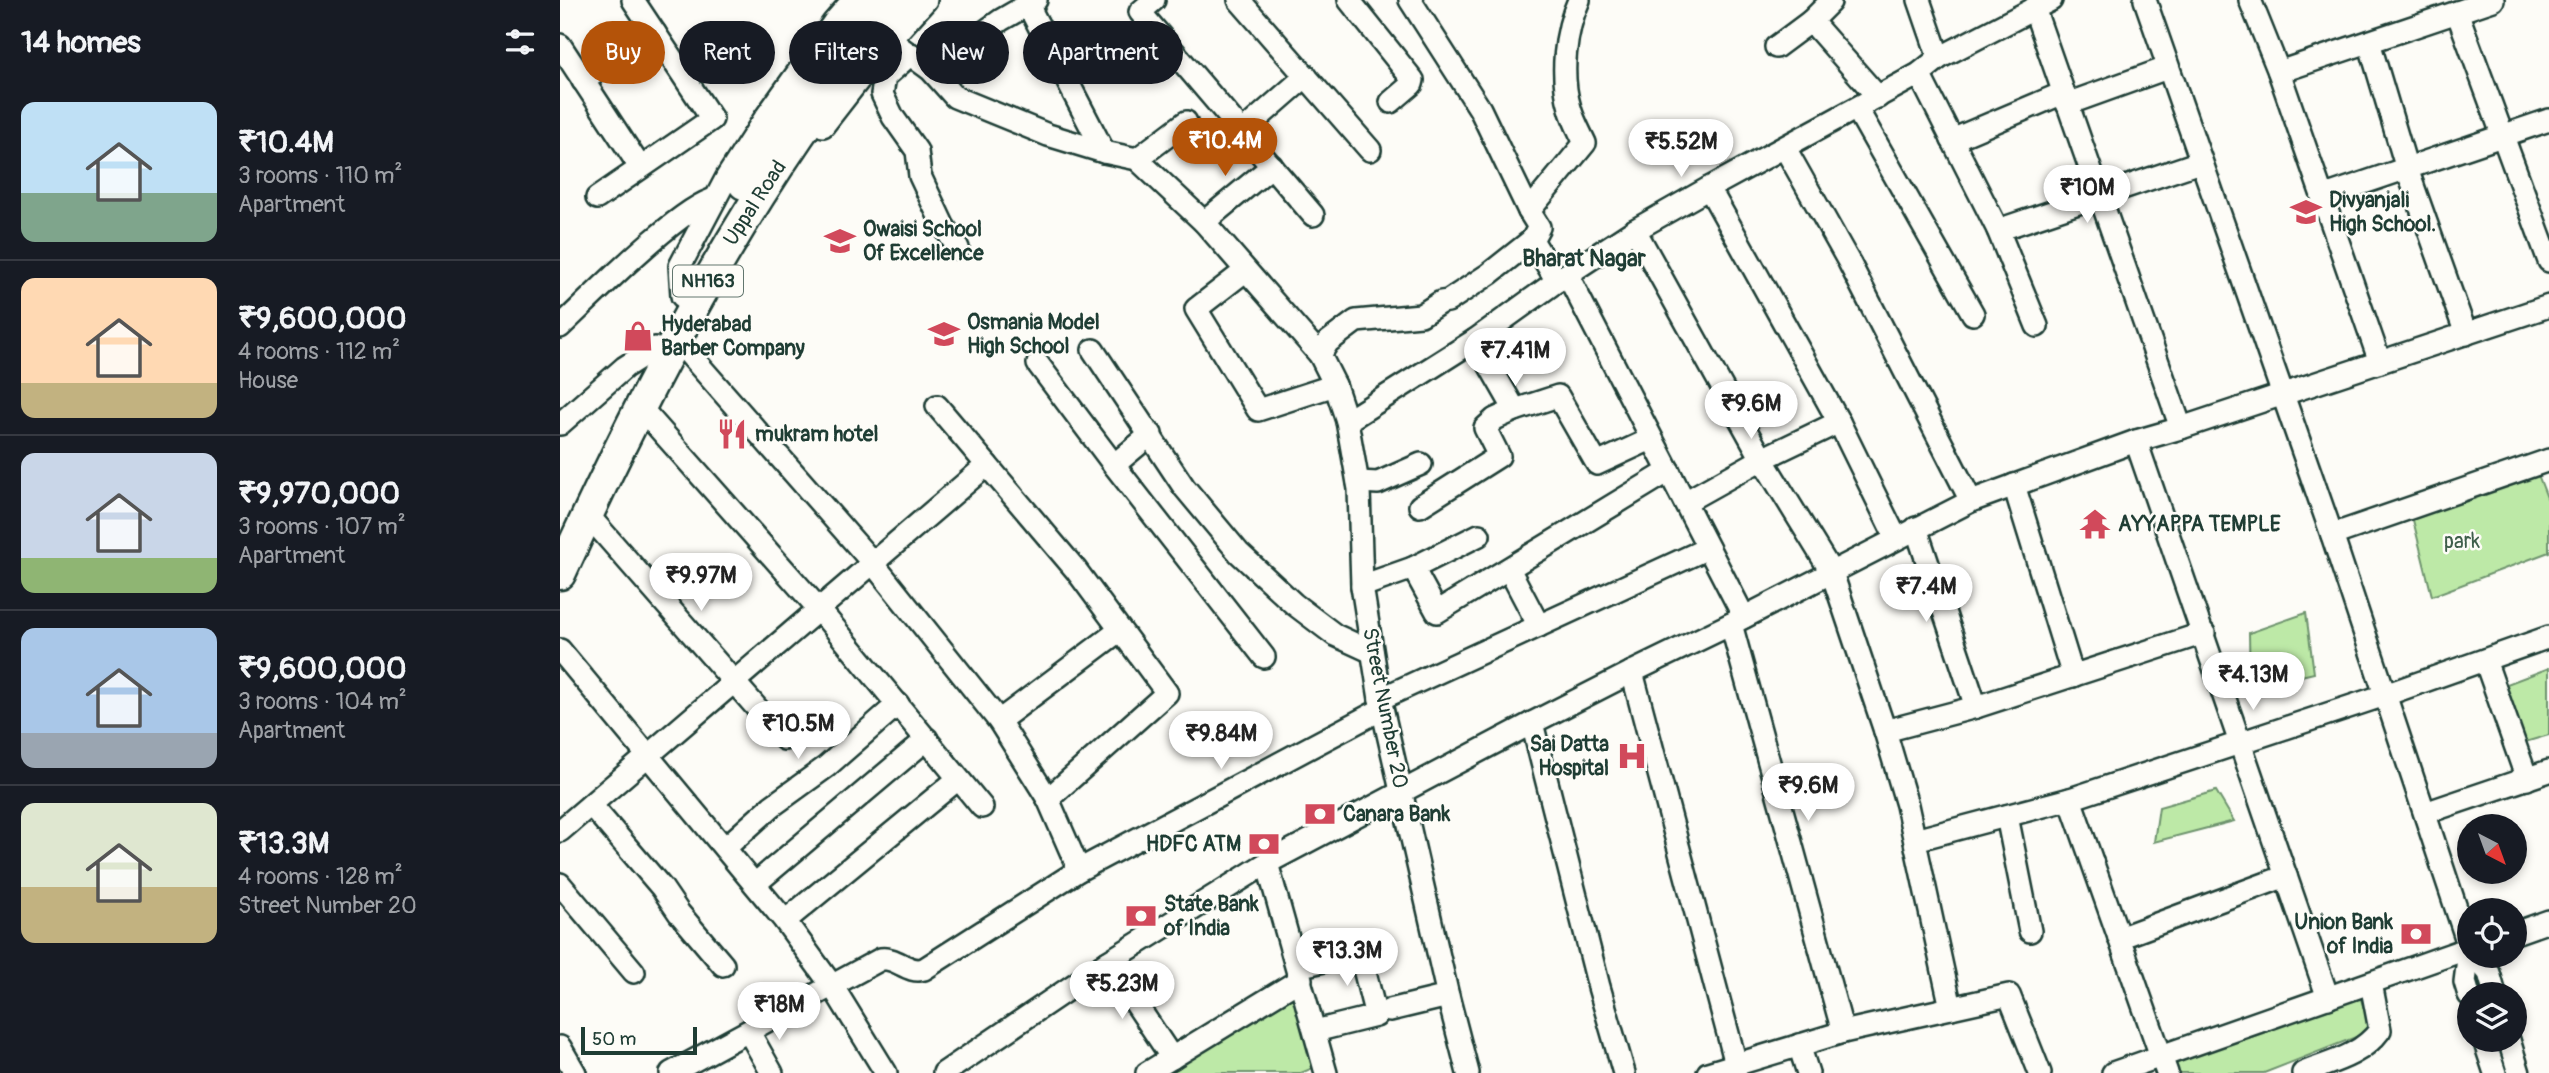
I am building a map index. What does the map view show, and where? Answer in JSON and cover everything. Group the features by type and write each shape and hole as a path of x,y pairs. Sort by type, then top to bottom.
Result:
{"highway":[{"name":"NH163","path":"560,538 691,297 782,120 906,2"},
{"name":"NH163","path":"560,574 640,407 666,343"}],"street":[{"path":"633,0 647,21"},
{"path":"1154,0 1140,12 1313,215"},
{"path":"1349,0 1413,80 1412,85 1391,102"},
{"path":"1320,355 1328,342 1356,321 1421,315 1441,302 1448,301 1489,274 1532,240 1539,227 1480,109 1410,0"},
{"path":"1529,211 1585,143 1569,107 1565,65 1569,23 1578,0"},
{"path":"1919,0 1939,58"},
{"path":"2144,0 2332,536 2457,912"},
{"path":"2250,0 2279,72 2380,362"},
{"path":"2279,72 2369,42 2451,9 2493,0"},
{"path":"1776,47 1811,21 1832,1"},
{"path":"898,21 906,2"},
{"path":"1000,21 1031,2 1104,152"},
{"path":"844,3 765,118 715,199 680,266 691,297 728,265 767,211 807,147 856,84"},
{"path":"1250,4 1306,76 1370,150"},
{"path":"1347,421 1475,340 1562,277 1635,230 1919,74 1939,58 2042,4 2065,98 2180,428"},
{"path":"2451,9 2549,260"},
{"path":"1811,21 1878,97"},
{"path":"2369,42 2407,169 2466,334"},
{"path":"560,45 581,78"},
{"path":"597,198 712,119 665,48"},
{"path":"902,48 916,58"},
{"path":"911,54 885,77 882,94 893,117 916,151 920,176 943,225 958,248"},
{"path":"1952,141 2065,98 2167,68"},
{"path":"1919,74 1998,230 2037,326"},
{"path":"1242,132 1306,76"},
{"path":"585,84 640,167"},
{"path":"943,84 955,97 1048,135 1137,159 1186,122"},
{"path":"1857,109 1973,314"},
{"path":"2322,197 2549,120"},
{"path":"1785,148 1849,262 1971,501"},
{"name":"Street Number 20","path":"1137,159 1204,222 1320,355 1335,385 1347,421 1358,482 1362,586 1381,704 1468,1073"},
{"path":"1998,230 2200,162"},
{"path":"1204,222 1272,166"},
{"path":"1709,188 1839,422 1896,538"},
{"path":"560,327 695,206 715,199"},
{"path":"1635,230 1762,459 1832,573 1885,731 1915,841 1951,1009"},
{"path":"1532,240 1562,277 1670,471 1708,548 1737,621 1843,1032"},
{"path":"1245,271 1196,309 1258,410 1335,385"},
{"path":"957,1069 1108,962 1267,863 1532,723 1971,501 2136,441 2549,306"},
{"path":"1475,340 1515,410"},
{"path":"560,424 625,367 666,343 872,562 999,721 1048,799 1079,870"},
{"path":"1093,350 1184,487 1239,553 1294,604 1335,635 1373,652"},
{"path":"1038,364 1264,657"},
{"path":"1420,506 1499,456 1485,428 1495,419 1558,397 1597,464 1651,439"},
{"path":"937,406 1076,570 1167,693 1048,799"},
{"path":"640,407 818,608 982,807"},
{"path":"1685,502 1762,459 1839,422"},
{"path":"1114,465 1151,434"},
{"path":"2136,441 2328,998"},
{"path":"2332,536 2549,460"},
{"path":"1358,482 1378,483 1421,464"},
{"path":"560,831 987,465"},
{"path":"1413,568 1437,612 1670,471"},
{"path":"2014,485 2073,676"},
{"path":"587,514 784,739"},
{"path":"1916,528 1976,707"},
{"path":"1362,586 1413,568 1479,535"},
{"path":"671,1073 885,958 913,970 924,969 1079,870 1381,704 1539,626 1708,548"},
{"path":"1509,569 1539,626"},
{"path":"999,721 1120,630"},
{"path":"1885,731 1976,707 2204,633"},
{"path":"1915,841 2070,799 2385,695 2549,637"},
{"path":"560,650 785,921 833,987 886,1073"},
{"path":"2485,660 2527,779"},
{"path":"1632,672 1736,1064"},
{"path":"725,848 772,806 826,766 898,704"},
{"path":"1532,723 1599,988 1624,1073"},
{"path":"755,884 927,739"},
{"path":"2425,813 2549,771"},
{"path":"785,921 958,779"},
{"path":"2070,799 2164,1064"},
{"path":"590,805 662,888 679,913 723,965"},
{"path":"2007,816 2030,931"},
{"path":"1267,863 1326,1073"},
{"path":"2119,938 2286,876"},
{"path":"560,884 634,972"},
{"path":"2527,929 2549,921"},
{"path":"1147,1073 1299,973 1360,953 1376,1016 1315,1031"},
{"path":"2113,1073 2164,1064 2328,998 2457,953"},
{"path":"1108,962 1172,1058"},
{"path":"2303,1073 2357,1053 2371,1042 2380,1030 2371,983"},
{"path":"1708,1073 1843,1032 2009,995 2040,1073"},
{"path":"1390,1010 1448,996"},
{"path":"749,1032 772,1073"},
{"path":"1800,1045 1808,1073"},
{"path":"560,1047 575,1073"},
{"path":"2488,1052 2495,1073"},
{"path":"2513,1052 2519,1073"}],"green space":[{"name":"park","path":"2537,472 2549,503 2549,552 2432,596 2412,516"},
{"path":"2306,613 2314,673 2250,688 2249,633"},
{"path":"2549,668 2549,735 2505,748 2491,690"},
{"path":"2216,791 2234,821 2154,842 2159,807"},
{"path":"1295,996 1313,1068 1301,1073 1167,1073"},
{"path":"2360,996 2369,1025 2361,1035 2264,1073 2179,1073 2175,1061"}],"place":[{"name":"Divyanjali High School.","path":"2306,212"},
{"name":"Owaisi School Of Excellence","path":"840,241"},
{"name":"Osmania Model High School","path":"944,334"},
{"name":"Hyderabad Barber Company","path":"638,336"},
{"name":"mukram hotel","path":"732,434"},
{"name":"AYYAPPA TEMPLE","path":"2095,524"},
{"name":"Sai Datta Hospital","path":"1632,756"},
{"name":"Canara Bank","path":"1320,814"},
{"name":"HDFC ATM","path":"1264,844"},
{"name":"State Bank of India","path":"1141,916"},
{"name":"Union Bank of India","path":"2416,934"}],"district":[{"name":"Bharat Nagar","path":"1584,258"}]}
